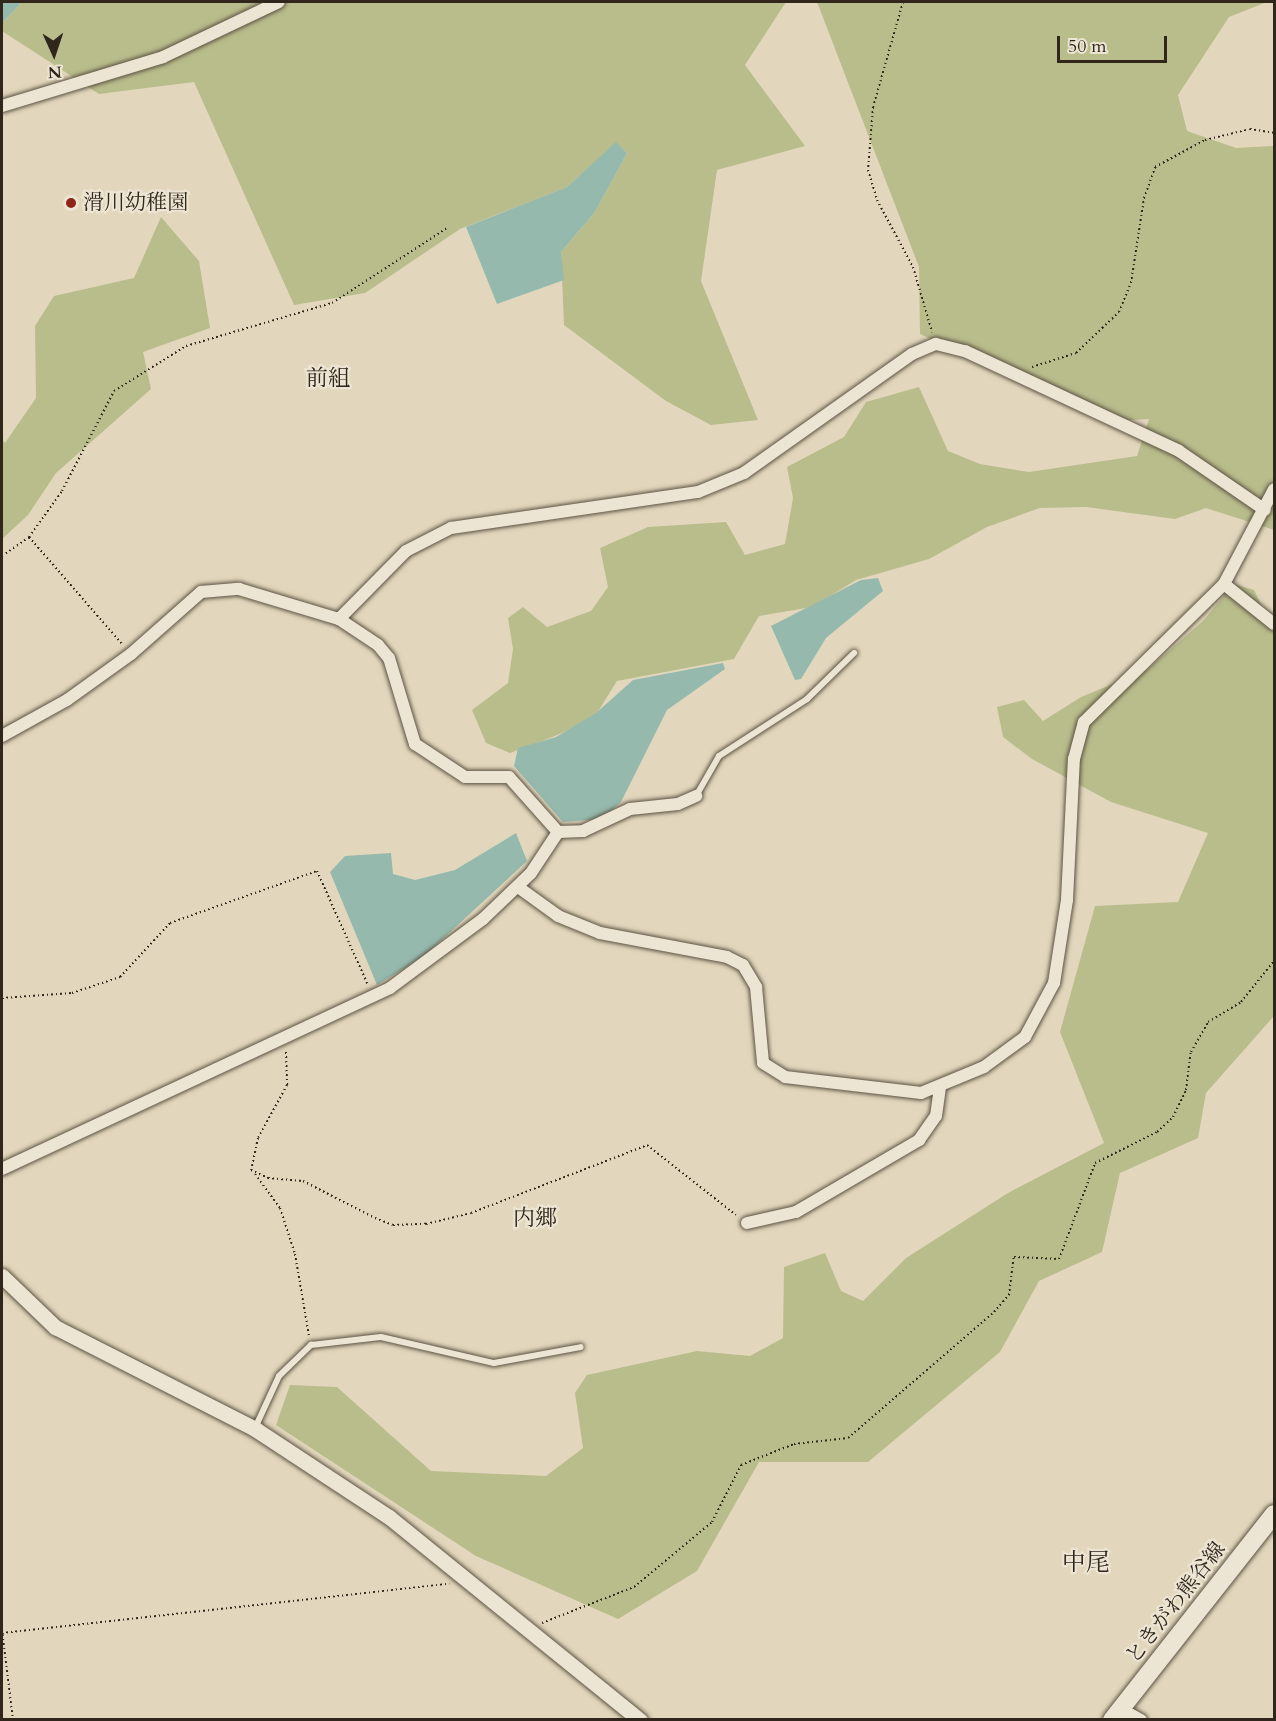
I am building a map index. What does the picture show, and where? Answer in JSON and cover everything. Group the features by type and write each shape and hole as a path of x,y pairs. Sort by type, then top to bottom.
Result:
{"main road":[{"name":"ときがわ熊谷線","path":"1117,1714 1275,1514"}],"street":[{"path":"2,106 163,57 279,2"},
{"path":"339,619 406,551 451,528 698,492 744,473 912,354 936,345 1012,373 1179,451 1265,510"},
{"path":"518,887 558,916 600,933 727,957 742,965 756,987 760,1053 771,1071 895,1094 940,1087 1004,1054 1025,1037 1047,1000 1062,948 1074,759 1084,722 1224,584 1275,489"},
{"path":"1224,584 1275,624"},
{"path":"2,736 67,700 131,654 201,592 220,586 339,619 389,658 415,744 465,777 509,777 558,832"},
{"path":"558,832 583,831 630,809 678,804 696,796"},
{"path":"2,1169 372,996 435,959 518,887 558,832"},
{"path":"747,1223 796,1212 919,1140 936,1116 940,1087"},
{"path":"2,1276 55,1327 255,1429 389,1516 469,1578 640,1719"},
{"path":"1117,1714 1141,1719"}],"lane":[{"path":"696,796 719,756 807,699 854,653"},
{"path":"255,1429 279,1376 311,1345 381,1337 494,1363 580,1347"}],"path":[{"path":"903,2 873,107 868,170 877,200 913,267 936,345"},
{"path":"1012,373 1076,353 1119,312 1131,283 1144,198 1155,167 1205,140 1250,129 1275,133"},
{"path":"2,556 29,537 62,491 114,391 186,346 332,303 447,228"},
{"path":"29,537 131,654"},
{"path":"2,998 72,993 120,976 170,923 317,871 372,996"},
{"path":"528,1628 634,1587 712,1522 741,1465 794,1444 848,1438 994,1312 1009,1294 1014,1257 1059,1259 1095,1163 1156,1132 1173,1117 1185,1090 1191,1052 1208,1022 1241,1002 1275,961"},
{"path":"285,1037 287,1085 253,1150 250,1170 280,1208 295,1254 311,1345"},
{"path":"255,1174 303,1181 352,1209 393,1225 426,1224 526,1194 647,1145 747,1223"},
{"path":"13,1719 2,1632 445,1585 469,1578"}],"green space":[{"path":"22,2 786,2 745,65 805,146 717,170 701,281 758,420 711,425 666,401 564,325 561,252 595,212 627,153 616,143 567,187 460,229 365,293 294,305 194,82 99,94 2,31 2,23"},
{"path":"817,2 1267,2 1229,17 1178,95 1187,131 1236,148 1274,146 1274,530 1206,508 1175,519 1086,507 1040,508 987,527 929,559 856,580 812,607 759,616 734,659 617,681 594,718 555,736 510,753 486,743 472,710 508,683 513,649 508,618 523,607 547,627 591,611 608,587 600,548 648,527 726,522 745,555 785,544 793,498 787,467 844,437 866,402 919,387 948,451 980,464 1029,472 1137,456 1149,419 1117,421 920,334 919,267"},
{"path":"161,217 199,261 210,328 143,352 151,389 56,473 28,515 2,539 2,439 5,443 36,398 35,326 54,296 134,278"},
{"path":"1234,584 1254,590 1274,631 1274,1016 1206,1093 1198,1138 1120,1173 1102,1252 1039,1281 1000,1352 868,1462 759,1462 697,1571 618,1619 476,1556 276,1425 290,1385 337,1387 431,1471 546,1476 583,1448 575,1393 587,1375 697,1351 750,1356 783,1338 784,1267 825,1253 841,1291 863,1301 906,1258 1008,1193 1104,1143 1060,1032 1095,906 1178,902 1208,833 1111,802 1032,759 1003,737 997,707 1024,700 1043,721 1081,697 1147,670 1203,621"}],"water":[{"path":"2,2 22,2 2,23"},
{"path":"616,142 627,153 595,212 561,252 564,280 497,304 466,227 567,187"},
{"path":"878,578 883,591 826,638 801,679 795,680 771,626 861,580"},
{"path":"723,663 725,669 667,710 621,802 601,819 563,822 514,766 518,748 556,737 596,713 633,680"},
{"path":"516,833 527,861 423,957 377,985 330,872 345,856 391,853 393,874 415,880 455,870"}],"place":[{"name":"滑川幼稚園","path":"71,203"}],"district":[{"name":"前組","path":"328,379"},
{"name":"内郷","path":"535,1219"},
{"name":"中尾","path":"1086,1563"}]}
